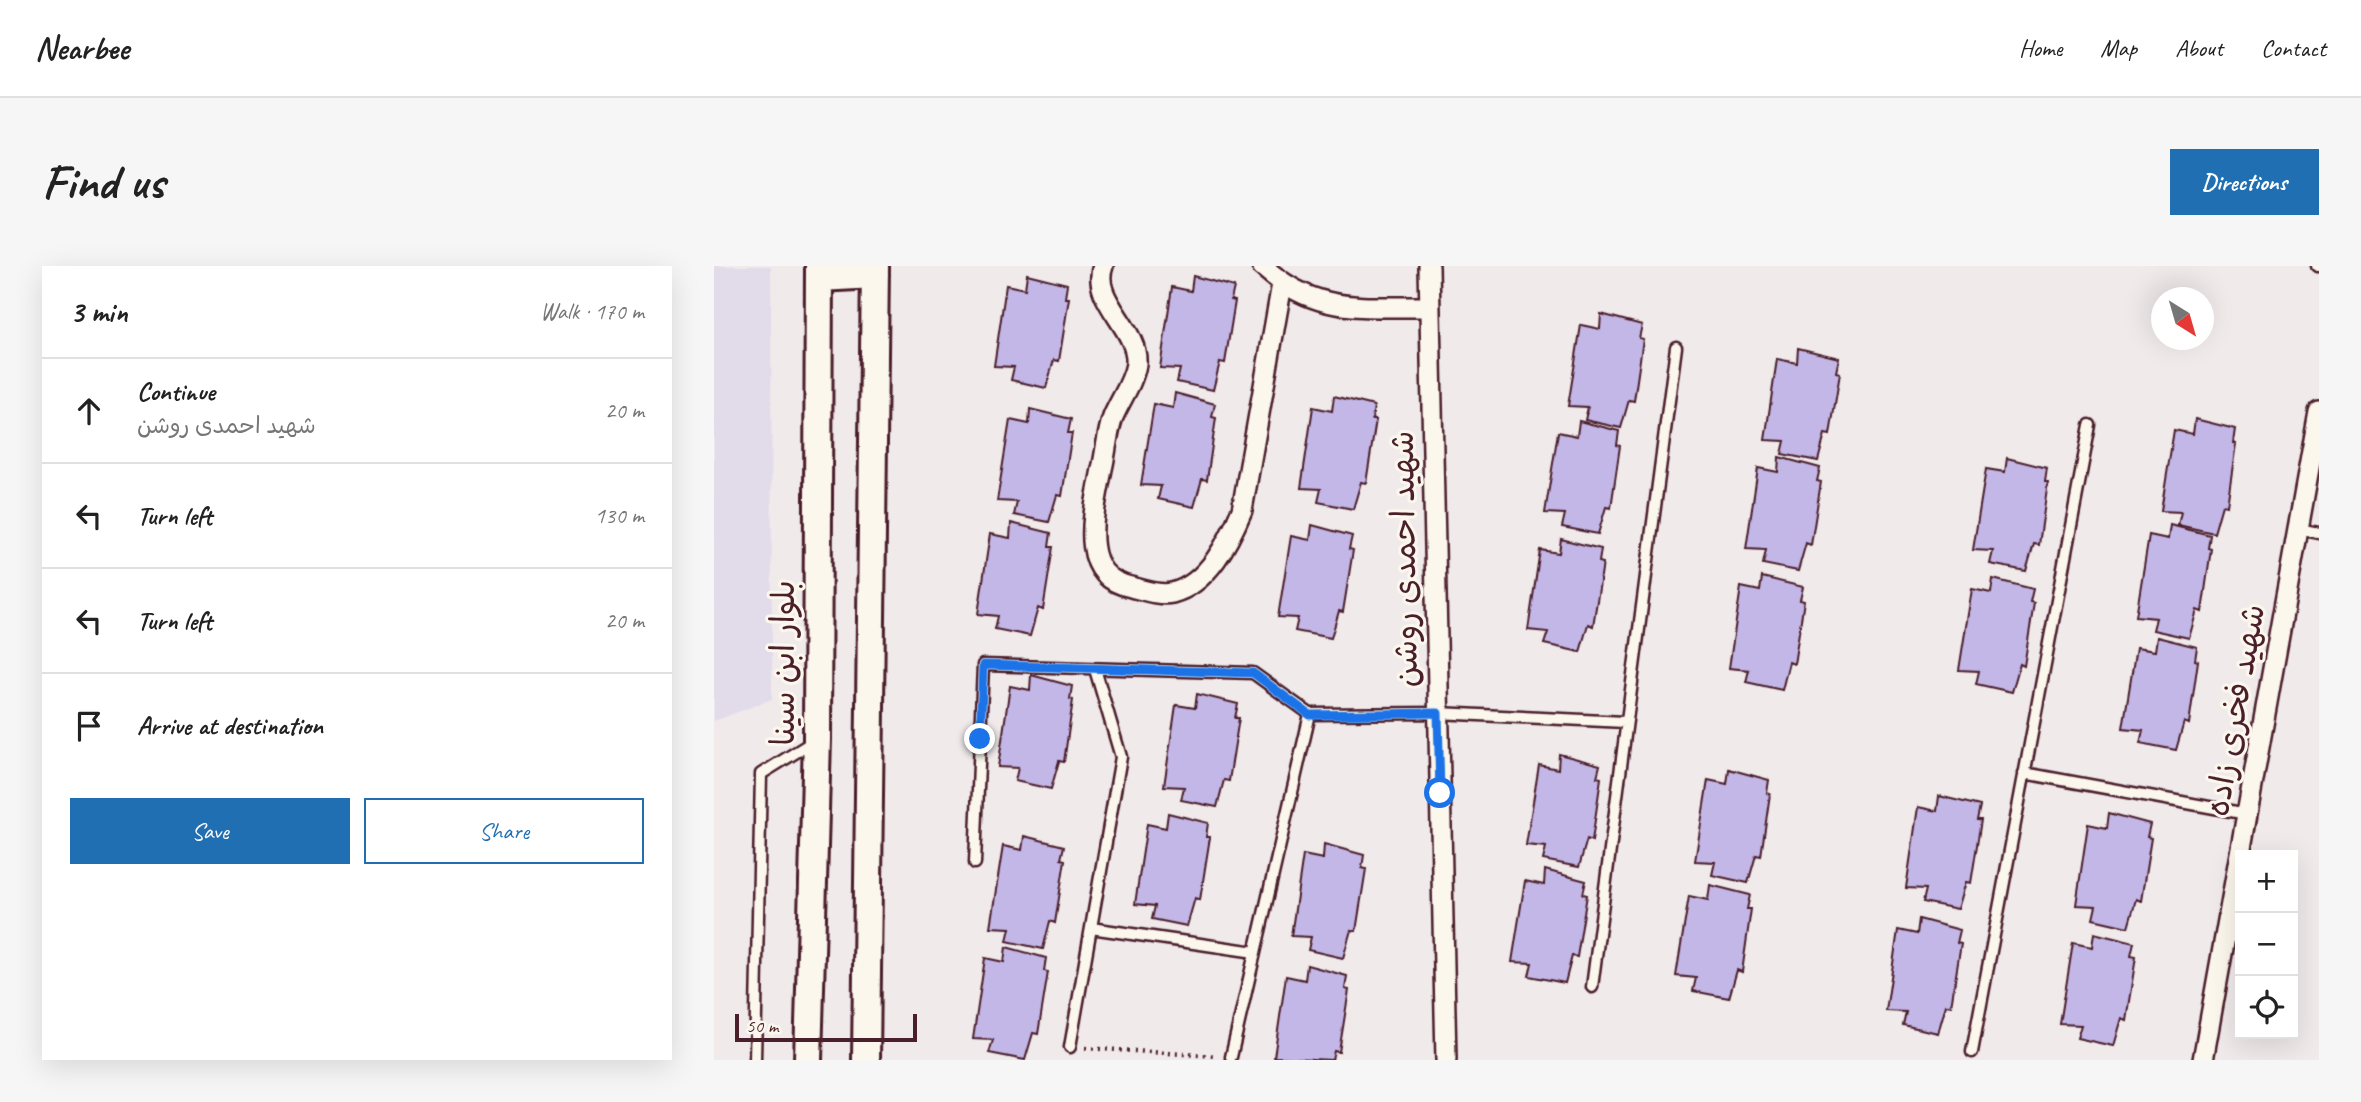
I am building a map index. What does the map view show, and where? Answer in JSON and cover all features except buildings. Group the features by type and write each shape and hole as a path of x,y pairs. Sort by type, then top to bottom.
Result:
{"main road":[{"path":"819,272 875,270 866,1060"},
{"name":"بلوار ابن سینا","path":"808,1060 817,739 819,272"}],"street":[{"path":"1103,266 1100,278 1103,290 1127,333 1136,364 1112,419 1093,518 1093,552 1103,573 1112,580 1124,586 1168,594 1183,590 1216,558 1231,536 1242,510 1282,284"},
{"path":"1262,266 1282,284 1308,298 1335,305 1429,307"},
{"name":"شهید احمدی روشن","path":"1429,266 1446,1060"},
{"name":"شهید فخری زاده","path":"2203,1060 2319,411"}],"lane":[{"path":"1592,987 1676,347"},
{"path":"1972,1052 2090,425"},
{"path":"2298,529 2319,533"},
{"path":"975,863 983,665 1253,673 1310,715 1438,713 1625,722"},
{"path":"1070,1047 1121,757 1095,669"},
{"path":"1231,1057 1310,715"},
{"path":"755,1060 761,774 817,739"},
{"path":"2024,773 2247,814"},
{"path":"1091,928 1255,952"}],"path":[{"path":"1070,1047 1231,1057"}],"shaded area":[{"path":"714,266 771,266 772,699 714,721"}],"route":[{"path":"980,739 983,665 1253,673 1310,715 1438,713 1440,793"}]}
